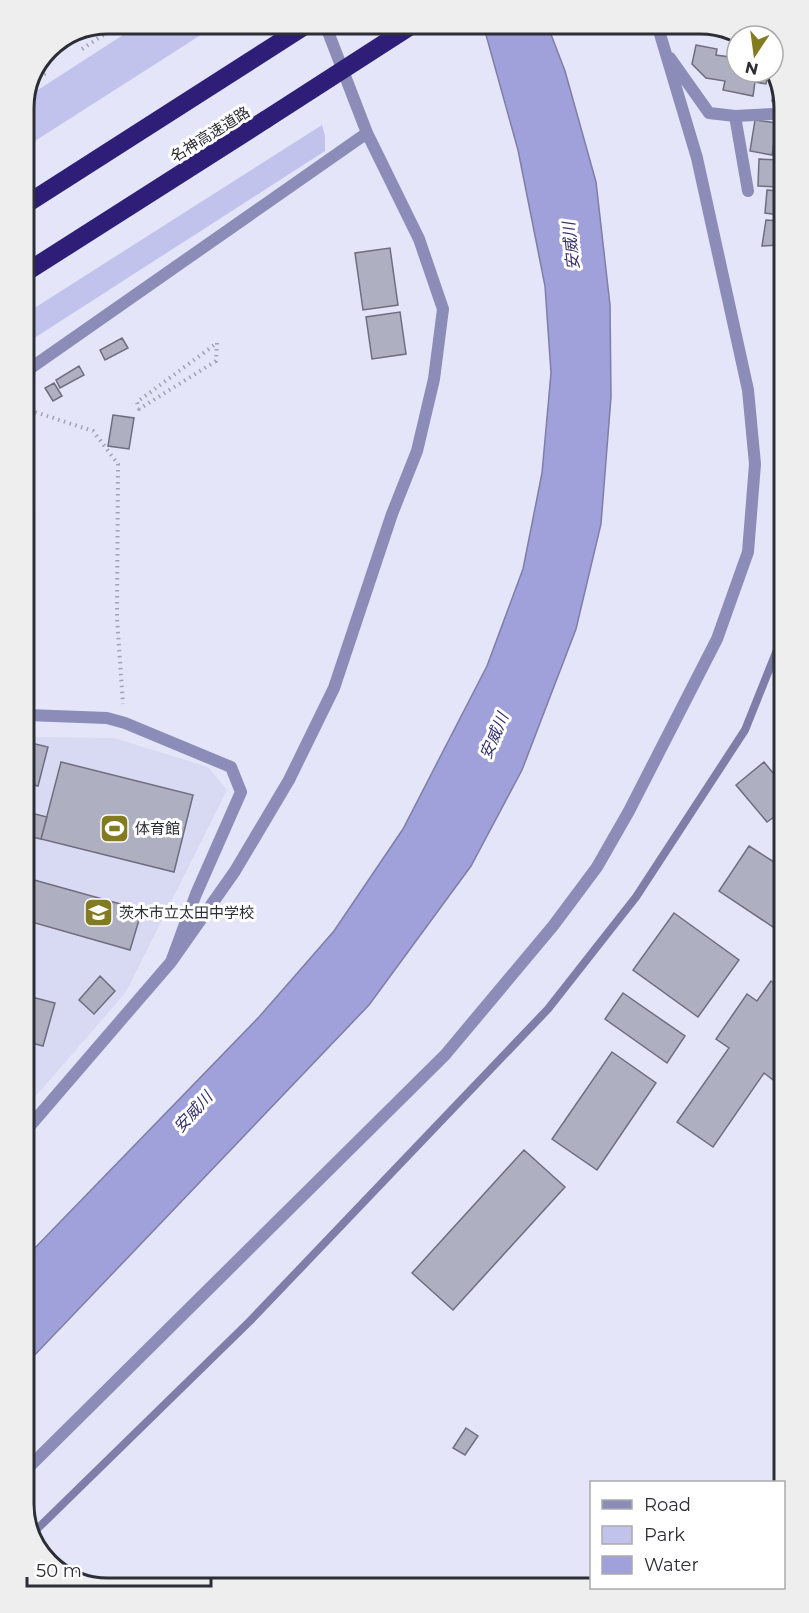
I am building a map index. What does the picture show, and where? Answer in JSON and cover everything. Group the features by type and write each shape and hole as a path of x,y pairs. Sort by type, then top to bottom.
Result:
{"highway":[{"path":"35,199 291,35"},
{"name":"名神高速道路","path":"35,267 397,35"}],"street":[{"path":"34,1120 171,962 235,871 289,780 334,688 392,514 417,451 435,379 444,309 419,239 367,133 330,35"},
{"path":"34,1462 445,1055 546,935 597,867 629,811 717,639 748,552 755,464 748,390 724,273 697,158 660,35"},
{"path":"664,50 709,113 735,116 774,114"},
{"path":"735,116 748,191"},
{"path":"35,365 367,133"},
{"path":"35,715 107,718 125,723 231,767 241,792 196,894 171,962"}],"path":[{"path":"217,343 216,362 139,409 137,402 217,343"},
{"path":"35,409 93,431 118,464 117,618 125,723"}],"shaded area":[{"name":"茨木市立太田中学校","path":"35,737 114,738 208,767 227,790 126,992 34,1098"}],"green space":[{"path":"123,35 201,35 35,141 37,91"},
{"path":"322,125 325,151 35,338 35,308"}],"water":[{"name":"安威川","path":"486,35 551,35 565,71 596,182 610,305 611,397 601,524 576,629 522,770 471,866 369,1005 34,1356 34,1249 259,1017 334,931 403,829 487,666 523,569 542,473 551,373 545,286 518,150"}],"building":[{"path":"696,45 717,49 716,55 725,56 725,81 706,78 692,64"},
{"path":"725,81 725,84 755,84 753,96 723,90"},
{"path":"755,120 774,123 772,155 750,151"},
{"path":"759,159 774,160 774,187 758,186"},
{"path":"767,190 774,191 774,214 765,213"},
{"path":"766,220 774,221 774,245 762,246"},
{"path":"390,248 398,305 363,310 355,253"},
{"path":"400,312 406,354 372,359 366,317"},
{"path":"122,338 128,348 105,360 100,350"},
{"path":"79,366 84,375 60,388 56,380"},
{"path":"54,383 62,396 53,401 45,388"},
{"path":"113,415 134,418 129,449 108,446"},
{"path":"35,744 48,747 38,786 35,785"},
{"name":"体育館","path":"61,762 193,795 174,872 41,839"},
{"path":"764,762 774,774 774,817 767,822 736,785"},
{"path":"34,814 47,817 41,839 34,838"},
{"path":"749,846 774,862 774,928 719,891"},
{"path":"34,880 142,910 130,950 34,923"},
{"path":"674,913 739,960 698,1017 633,970"},
{"path":"100,976 115,991 94,1014 79,1000"},
{"path":"771,981 774,983 774,1081 764,1073 713,1147 677,1122 729,1048 716,1039 747,994 757,1001"},
{"path":"623,993 685,1036 667,1063 605,1019"},
{"path":"34,998 55,1003 43,1046 34,1044"},
{"path":"612,1052 656,1083 597,1170 552,1139"},
{"path":"524,1150 565,1187 453,1310 412,1273"},
{"path":"466,1428 478,1436 465,1455 453,1448"}],"waterway":[{"path":"38,1528 250,1321 548,1009 636,897 745,730 774,658"}],"place":[{"name":"体育館","path":"114,828"},
{"name":"茨木市立太田中学校","path":"98,912"}]}
